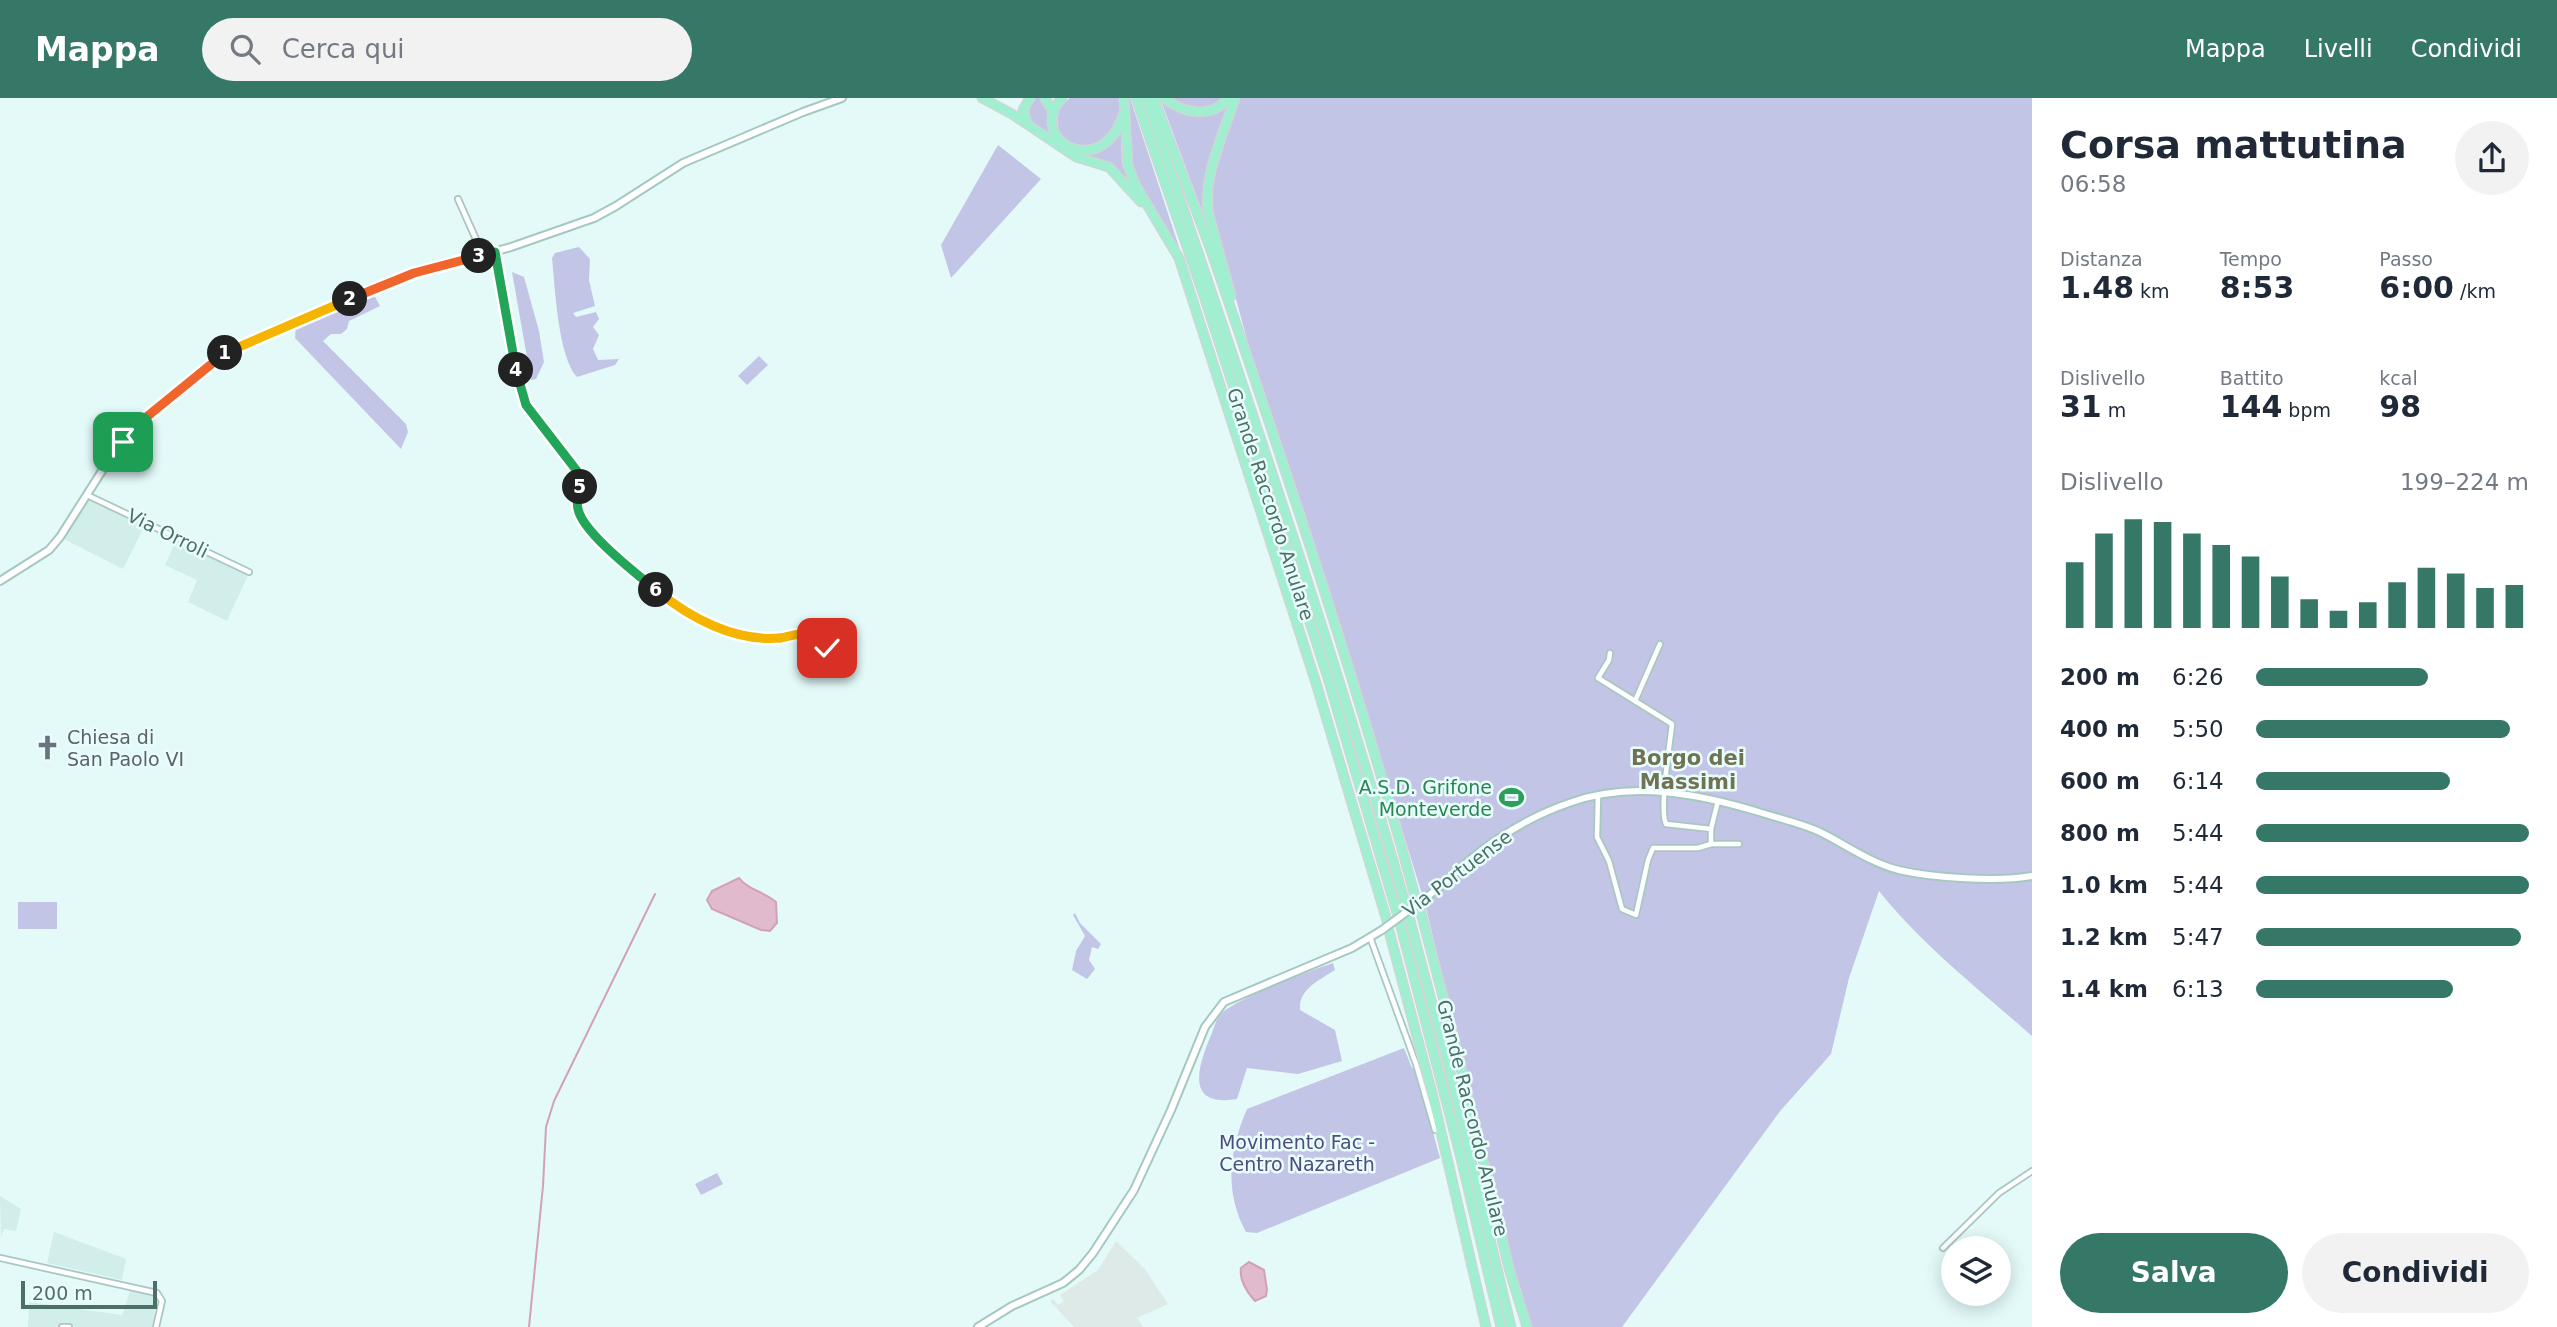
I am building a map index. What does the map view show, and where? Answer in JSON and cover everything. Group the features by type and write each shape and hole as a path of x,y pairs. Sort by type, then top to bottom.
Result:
{"highway":[{"path":"982,98 994,103 1076,157 1102,163 1113,170 1172,244"},
{"path":"1030,98 1025,103 1023,113 1030,126"},
{"path":"1045,98 1053,113 1054,128 1059,139 1069,148 1087,151 1099,147 1112,137 1125,109"},
{"path":"1053,113 1062,98"},
{"path":"1124,98 1128,166 1136,186 1172,244"},
{"name":"Grande Raccordo Anulare","path":"1136,98 1202,290 1323,665 1397,912"},
{"name":"Grande Raccordo Anulare","path":"1146,98 1213,290 1332,660 1406,907"},
{"path":"1154,98 1251,370"},
{"path":"1164,98 1183,110 1197,112 1213,110 1229,98"},
{"path":"1235,98 1211,176 1207,205 1251,370"},
{"name":"Grande Raccordo Anulare","path":"1172,244 1179,258 1295,617 1387,921"},
{"name":"Grande Raccordo Anulare","path":"1251,370 1420,900"},
{"name":"Grande Raccordo Anulare","path":"1420,909 1510,1272 1527,1327"},
{"name":"Grande Raccordo Anulare","path":"1409,917 1448,1064 1511,1327"},
{"name":"Grande Raccordo Anulare","path":"1400,923 1457,1141 1500,1327"},
{"name":"Grande Raccordo Anulare","path":"1386,930 1432,1093 1486,1327"}],"main road":[{"path":"0,581 49,550 61,537 107,463 141,422 226,352 405,276 495,252 594,218 683,163 842,98"},
{"name":"Via Portuense","path":"978,1327 1006,1309 1067,1280 1093,1253 1134,1190 1163,1129 1205,1027 1224,1002 1343,952 1386,930 1493,842 1560,806 1598,796 1665,791 1718,801 1814,830 1872,860 1899,870 1977,877 2032,876"}],"street":[{"path":"458,199 483,255"},
{"path":"495,252 512,354 522,394 532,415 577,471 580,482 578,510 585,523 664,597 701,619 727,631 753,637 771,638 808,633 827,648"},
{"name":"Via Orroli","path":"87,495 248,572"},
{"path":"1635,701 1660,643"},
{"path":"1610,653 1609,660 1598,678 1672,724 1665,791 1666,824 1711,829"},
{"path":"1598,796 1597,837 1609,862 1622,909 1630,913 1636,915 1653,848 1739,845"},
{"path":"1711,844 1711,829 1718,801"},
{"path":"1370,937 1416,1064 1435,1130"},
{"path":"1954,1236 1999,1193 2032,1171"},
{"path":"0,1258 158,1293 162,1301 156,1327"},
{"path":"62,1327 69,1327"}],"shaded area":[{"path":"87,498 145,525 123,569 64,539"},
{"path":"176,540 248,575 227,621 188,602 197,580 165,565"},
{"path":"739,878 776,902 777,923 770,931 761,930 712,909 707,900 712,891"},
{"path":"0,1196 21,1209 16,1231 4,1229 1,1237"},
{"path":"54,1232 126,1259 122,1280 47,1263"},
{"path":"1116,1241 1144,1268 1168,1304 1137,1318 1143,1327 1074,1327 1050,1301 1053,1299 1058,1305 1064,1301 1060,1295 1098,1270"},
{"path":"1249,1262 1264,1270 1266,1296 1255,1301 1241,1277 1241,1268"},
{"path":"131,1288 157,1297 152,1327 78,1327 60,1323 59,1327 28,1327 29,1302 122,1315"}],"green space":[{"path":"1034,98 1043,98 1047,105 1055,138 1031,122 1027,107"},
{"path":"1070,98 1120,98 1118,119 1111,134 1098,143 1078,148 1061,136 1058,115"},
{"path":"1127,98 1130,98 1180,250 1138,184 1132,165"},
{"path":"1160,98 1178,110 1207,114 1225,106 1232,98 1206,180 1216,249"},
{"path":"1168,98 1226,98 1211,106 1197,107"},
{"path":"1239,98 2032,98 2032,1036 1914,930 1879,891 1849,978 1831,1054 1781,1110 1622,1327 1532,1327 1521,1299 1425,904 1250,351 1213,214 1213,180"},
{"path":"1121,132 1122,163 1128,180 1108,162 1083,155 1104,149"},
{"path":"998,145 1041,179 951,278 941,245"},
{"path":"579,247 590,259 589,280 595,306 573,313 576,317 596,312 599,319 593,327 599,335 593,349 598,360 619,359 615,365 577,377 562,338 552,258 555,253"},
{"path":"512,272 524,277 539,331 544,362 536,379 531,380"},
{"path":"374,295 380,306 349,321 347,329 341,334 331,334 323,341 406,424 408,432 401,449 295,338 296,325"},
{"path":"759,356 768,365 747,385 738,376"},
{"path":"18,902 57,902 57,929 18,929"},
{"path":"1075,913 1080,923 1101,944 1098,949 1092,947 1089,960 1095,969 1087,979 1072,970 1076,951 1085,936 1073,915"},
{"path":"1333,963 1335,970 1306,991 1300,1003 1300,1010 1335,1030 1342,1061 1298,1074 1247,1068 1237,1099 1210,1098 1203,1092 1199,1075 1201,1064 1220,1015 1255,994"},
{"name":"Movimento Fac - Centro Nazareth","path":"1404,1048 1412,1068 1415,1067 1440,1158 1257,1233 1246,1232 1234,1201 1232,1171 1236,1140 1247,1109"},
{"path":"717,1173 723,1184 701,1195 695,1184"}],"waterway":[{"path":"529,1327 546,1127 554,1101 655,894"}],"place":[{"name":"Chiesa di San Paolo VI","path":"47,748"},
{"name":"A.S.D. Grifone Monteverde","path":"1512,798"}],"district":[{"name":"Borgo dei Massimi","path":"1688,770"}],"route":[{"path":"123,442 144,419 212,361 238,345 405,276 495,252 512,354 522,394 532,415 579,475 577,503 585,523 660,594 701,619 727,631 753,637 780,638 808,633 827,648"}]}
